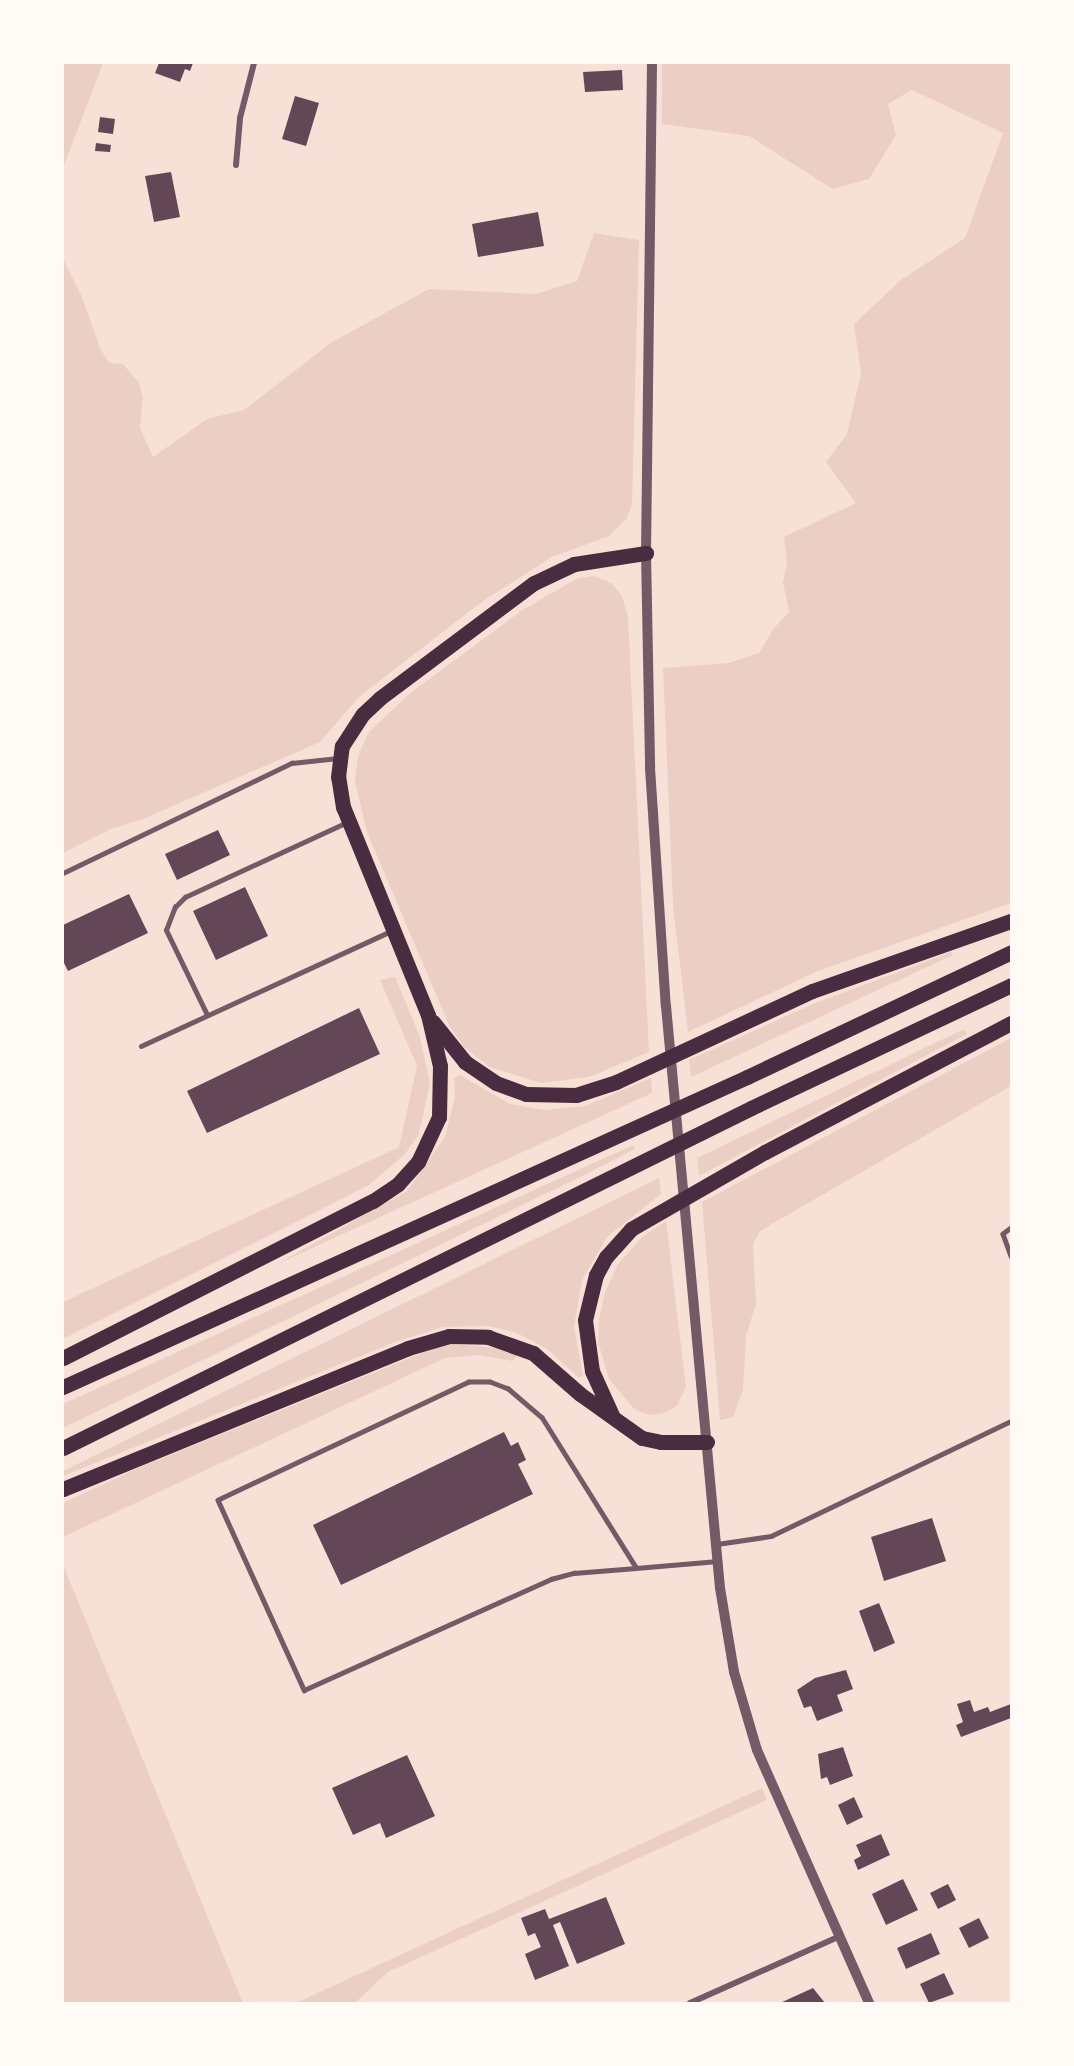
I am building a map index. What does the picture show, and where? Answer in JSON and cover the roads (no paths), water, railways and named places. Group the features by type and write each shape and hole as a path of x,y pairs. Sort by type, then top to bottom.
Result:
{"highway":[{"path":"63,1358 373,1201 398,1184 425,1150 441,1103 440,1066 428,1015 391,931 348,821 339,792 339,758 363,714 512,598 574,564 646,553"},
{"path":"428,1015 465,1062 496,1083 534,1096 576,1095 616,1082 812,991 1011,921"},
{"path":"63,1387 504,1187 1011,952"},
{"path":"63,1448 520,1222 1011,985"},
{"path":"612,1415 592,1371 585,1320 597,1275 606,1257 631,1229 755,1157 1011,1023"},
{"path":"63,1489 408,1348 449,1336 488,1337 516,1345 548,1364 580,1394 612,1415 633,1433 651,1441 706,1442"}],"street":[{"path":"236,165 240,118 254,63"},
{"path":"652,63 646,553 650,768 666,1006 718,1561 734,1672 757,1750 869,2003"},
{"path":"690,2003 838,1937"}],"lane":[{"path":"63,873 292,763 339,758"},
{"path":"207,1016 166,930 167,919 175,907 185,897 348,821"},
{"path":"141,1046 391,931"},
{"path":"1011,1228 1003,1234 1011,1256"},
{"path":"636,1568 542,1418 508,1389 490,1382 469,1382 218,1500 304,1690 551,1579 574,1573 636,1568 718,1561"},
{"path":"717,1544 771,1536 1011,1421"}]}
